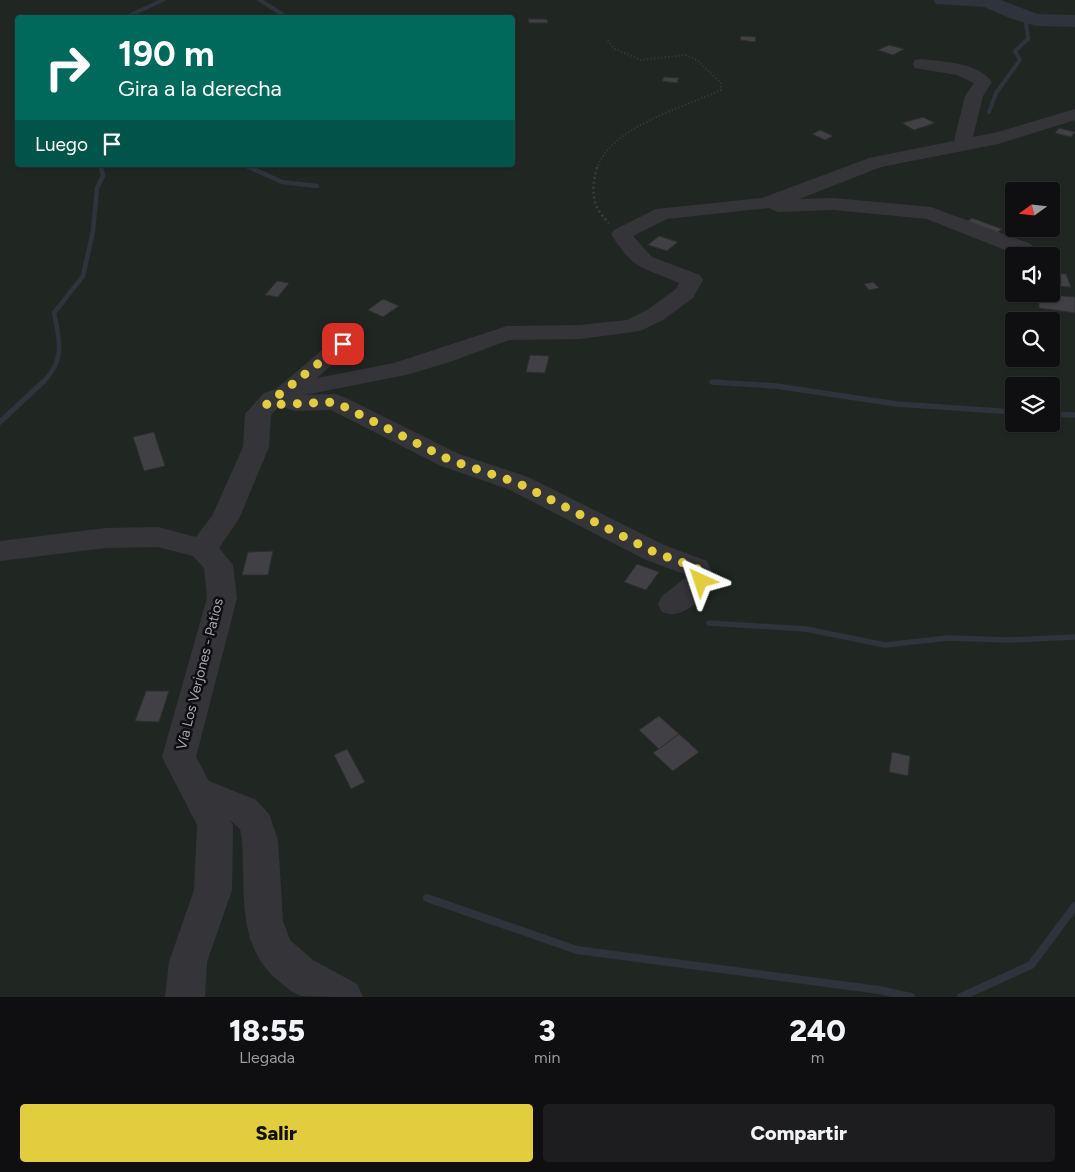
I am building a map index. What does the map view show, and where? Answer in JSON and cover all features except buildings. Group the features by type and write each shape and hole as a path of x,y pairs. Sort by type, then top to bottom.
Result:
{"street":[{"path":"921,64 966,73 978,77 983,82 974,96 962,145"},
{"path":"274,399 398,370 507,334 542,331 580,332 632,326 655,315 685,293 692,280 656,269 638,259 621,234 662,212 762,204 785,198 818,183 876,162 998,138 1075,114"},
{"path":"762,204 786,207 834,204 931,213 1018,247"},
{"path":"0,551 106,538 158,537 203,549 226,519 256,447 258,414 343,344"},
{"path":"274,399 335,402 450,460 518,483 654,552 697,568 701,581 673,604"},
{"name":"Vía Los Verjones - Patios","path":"185,997 188,962 213,890 215,825 179,757 222,598 218,565 203,549"},
{"path":"195,790 248,813 260,835 264,924 275,952 306,980 343,997"}],"path":[{"path":"607,40 615,49 641,60 686,55 697,60 721,83 721,90 703,100 634,128 611,145 594,172 591,199 600,215 621,234"}],"shaded area":[{"path":"0,0 1075,0 1075,997 0,997"}],"waterway":[{"path":"130,15 163,0"},
{"path":"260,0 283,15"},
{"path":"943,0 987,1 1036,20 1075,21"},
{"path":"989,112 996,93 1020,60 1015,51 1028,39 1026,22 1036,20"},
{"path":"43,382 55,366 58,358 59,341 54,313 83,276 93,231 97,188 103,176 101,167"},
{"path":"248,167 252,169"},
{"path":"249,167 282,182 317,186"},
{"path":"0,422 43,382"},
{"path":"712,382 776,386 897,404 1005,411"},
{"path":"1060,414 1075,415"},
{"path":"709,623 806,629 885,645 948,638 1009,640 1075,637"},
{"path":"427,898 577,950 879,990 911,997"},
{"path":"961,997 1031,965 1075,906"}],"route":[{"path":"343,344 266,405 335,402 450,460 518,483 654,552 697,568 701,581"}]}
